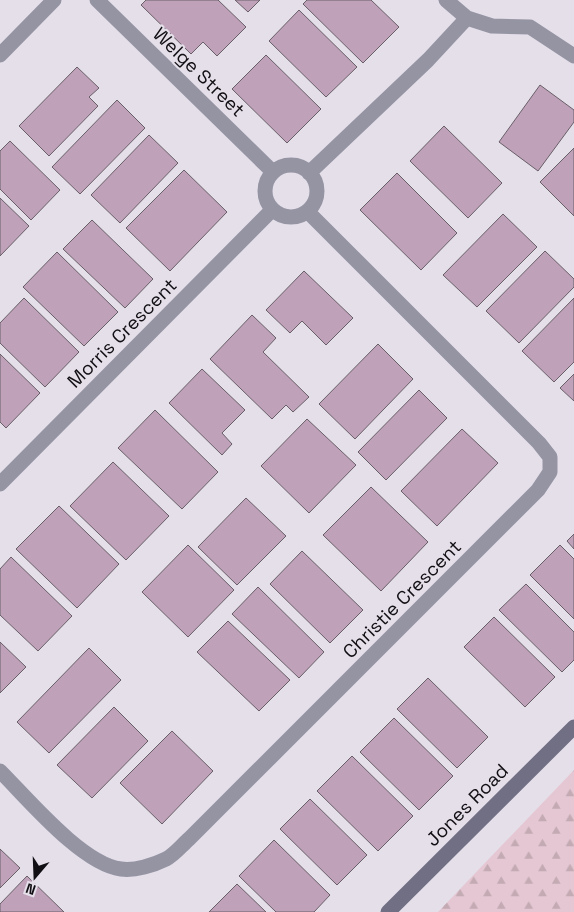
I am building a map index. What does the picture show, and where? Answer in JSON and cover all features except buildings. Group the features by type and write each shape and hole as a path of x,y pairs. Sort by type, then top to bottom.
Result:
{"street":[{"path":"0,55 54,0"},
{"name":"Welge Street","path":"96,0 273,172"},
{"path":"446,0 467,18 492,26 530,28 574,56"},
{"path":"309,173 428,60 467,18"},
{"path":"285,166 294,166 302,168 309,173 317,188 316,197 308,212 292,218 272,210 265,198 264,190 266,182 273,172 285,166"},
{"name":"Morris Crescent","path":"0,484 272,210"},
{"name":"Christie Crescent","path":"0,771 76,847 101,862 122,870 144,867 168,858 538,490 550,472 550,456 538,443 308,212"},
{"name":"Jones Road","path":"388,912 574,727"}],"green space":[{"path":"574,770 574,912 438,912"}]}
